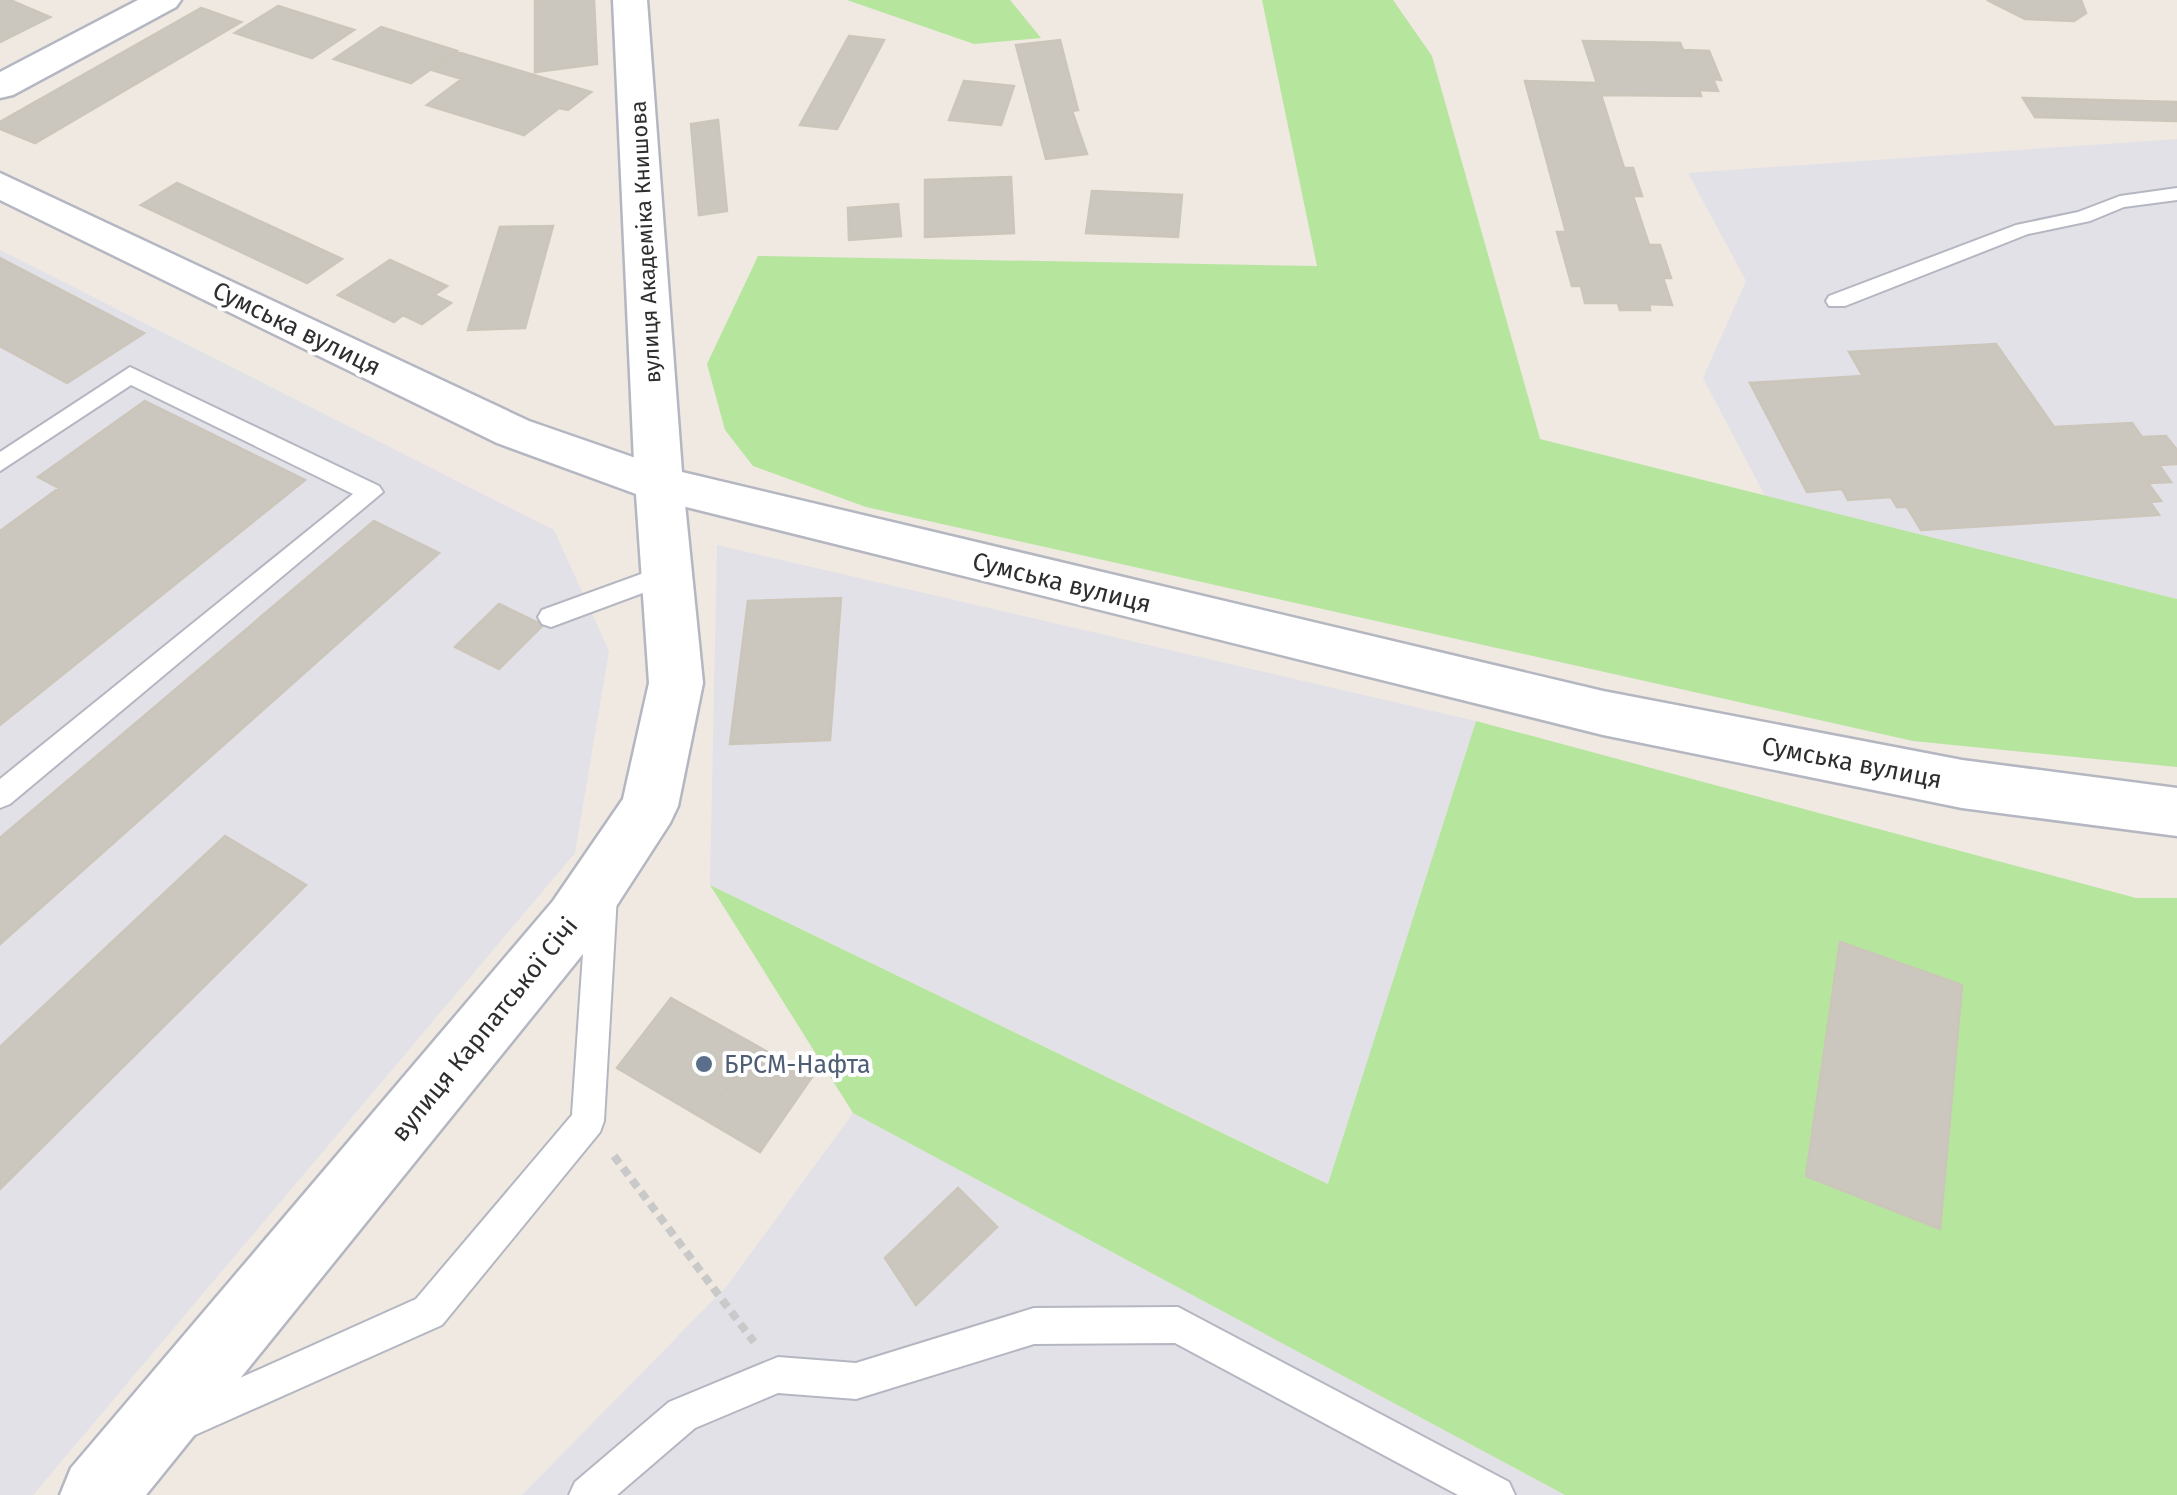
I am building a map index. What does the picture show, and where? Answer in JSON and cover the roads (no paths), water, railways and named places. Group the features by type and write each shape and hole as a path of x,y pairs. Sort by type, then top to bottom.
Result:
{"street":[{"path":"0,87 164,0"},
{"name":"вулиця Академіка Книшова","path":"630,0 659,484"},
{"name":"Сумська вулиця","path":"0,185 514,432 659,484 1603,712 1962,784 2177,812"},
{"name":"вулиця Карпатської Січі","path":"98,1495 574,920 650,806 676,683 659,484"}],"lane":[{"path":"1837,301 2023,229 2083,217 2120,202 2177,194"},
{"path":"0,463 130,375 372,492 0,796"},
{"path":"551,617 666,574"},
{"path":"148,1438 429,1312 588,1121 602,879"},
{"path":"588,1495 682,1415 778,1374 856,1381 1034,1326 1178,1324 1496,1495"}],"place":[{"name":"БРСМ-Нафта","path":"704,1064"}]}
